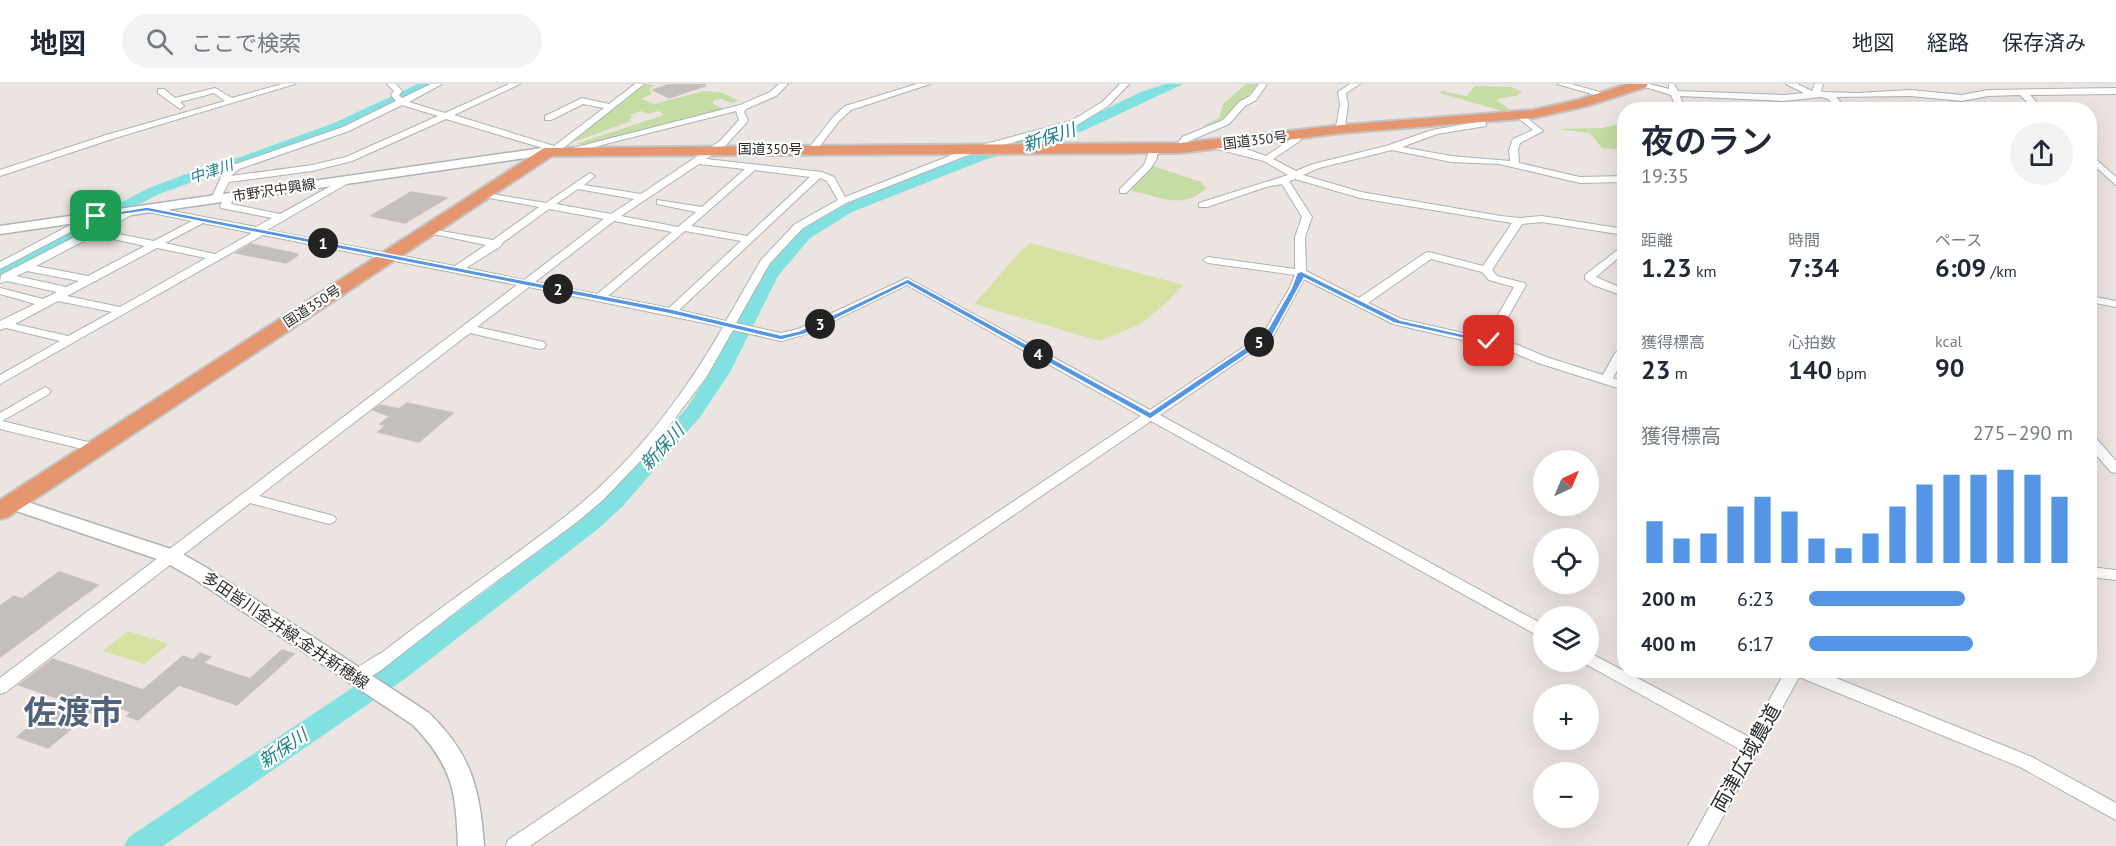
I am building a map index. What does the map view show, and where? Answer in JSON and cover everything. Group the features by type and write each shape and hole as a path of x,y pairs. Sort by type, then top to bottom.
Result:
{"highway":[{"name":"国道350号","path":"6,507 549,151 574,149 1180,148 1342,129 1481,120 1520,115 1566,107 1640,84"}],"main road":[{"name":"市野沢中興線","path":"0,230 549,151"},
{"name":"多田皆川金井線;金井新穂線","path":"6,507 170,556 200,573 421,719 437,734 460,770 467,790 471,846"}],"street":[{"path":"0,173 109,137 291,84"},
{"path":"391,84 398,91 398,98"},
{"path":"216,199 229,171 236,167 346,129 398,98 438,84"},
{"path":"549,151 559,147 640,84"},
{"path":"574,149 743,108 773,94 784,84"},
{"path":"813,149 827,134 837,115 844,109 892,92 926,84"},
{"path":"356,677 374,667 598,497 645,448 683,402 703,373 765,262 799,226 843,201 982,148 1074,123 1105,104 1125,84"},
{"path":"1180,148 1185,139 1226,122 1242,104 1253,98 1263,84"},
{"path":"1342,129 1340,127 1344,105 1342,92 1356,84"},
{"path":"1562,84 1606,95"},
{"path":"1640,84 1784,98 1818,94 1857,96 1920,94 1955,98 1988,93 2116,91"},
{"path":"1790,84 1831,97 1836,102"},
{"path":"1818,94 1816,92 1819,84"},
{"path":"1910,84 1920,94"},
{"path":"224,180 312,168 356,156 512,85"},
{"path":"174,101 214,90 232,102"},
{"path":"161,92 191,114"},
{"path":"2023,93 2032,102"},
{"path":"398,98 444,117 552,148 549,151"},
{"path":"548,118 582,101 610,108"},
{"path":"0,687 612,218 640,197 699,161 742,122 744,118 740,112 743,108"},
{"path":"1515,165 1511,149 1513,145 1519,139 1539,131 1520,115"},
{"path":"1203,206 1264,184 1284,181 1294,174 1316,166 1392,147 1435,132 1484,124 1481,120"},
{"path":"1421,126 1435,132"},
{"path":"1267,159 1297,139 1297,135"},
{"path":"1212,145 1267,159 1294,174 1360,195 1519,221 1542,219 1617,231"},
{"path":"1392,147 1451,159 1499,161 1580,180 1617,179"},
{"path":"1123,191 1150,164 1154,148"},
{"path":"0,380 351,179 356,156"},
{"path":"699,161 819,174 831,179 843,201"},
{"path":"2097,164 2116,182"},
{"path":"600,297 752,168"},
{"path":"671,312 819,174"},
{"path":"458,270 590,176"},
{"path":"515,846 1268,336 1295,289 1301,273 1300,237 1307,217 1284,181"},
{"path":"576,186 640,197"},
{"path":"482,194 612,218 749,239"},
{"path":"229,197 225,206 282,217"},
{"path":"660,202 704,210"},
{"path":"147,209 600,297 730,324 781,338 802,333 908,281 1533,627"},
{"path":"3,279 129,212"},
{"path":"0,266 93,216"},
{"path":"1,325 201,220"},
{"path":"1486,270 1519,221"},
{"path":"428,230 497,244"},
{"path":"95,232 216,257"},
{"path":"1617,254 1589,277 1597,283 1617,290"},
{"path":"1361,302 1394,278 1407,274 1429,255 1486,270 1493,278 1520,285 1489,341"},
{"path":"1208,260 1301,273 1397,322 1489,341 1617,384"},
{"path":"25,267 88,279"},
{"path":"3,279 120,310"},
{"path":"0,291 44,303"},
{"path":"2097,300 2116,304"},
{"path":"1,325 70,340"},
{"path":"468,329 540,345"},
{"path":"1606,380 1617,360"},
{"path":"0,417 45,391"},
{"path":"0,425 95,448"},
{"path":"2097,448 2116,469"},
{"path":"248,498 329,519"},
{"path":"2097,573 2116,575"},
{"path":"1599,664 1617,674"},
{"path":"1624,678 1750,747"},
{"name":"両津広域農道","path":"1697,846 1750,747 1791,678"},
{"path":"1816,678 2026,762 2116,812"}],"green space":[{"path":"645,84 654,85 649,89 652,94 641,99 654,104 704,91 723,93 739,101 731,103 721,99 713,101 713,104 724,109 584,145 576,144 664,115 659,111 648,114 641,111 630,115 633,117 631,121 571,143"},
{"path":"1246,84 1258,84 1229,114 1215,123 1203,126 1219,118 1223,104"},
{"path":"1475,86 1511,87 1522,92 1516,96 1499,98 1497,101 1509,110 1502,111 1439,93 1442,91 1467,96"},
{"path":"1617,125 1617,149 1602,148 1590,133 1557,129 1602,128"},
{"path":"1153,166 1201,182 1206,188 1189,199 1180,200 1170,200 1132,191 1131,187"},
{"path":"1030,243 1183,285 1141,324 1100,341 974,304"},
{"path":"128,631 169,644 144,664 103,651"}],"building":[{"path":"671,84 705,84 705,86 669,98 653,90"},
{"path":"411,192 447,198 405,223 371,216"},
{"path":"251,244 298,255 286,263 236,253"},
{"path":"407,403 453,413 419,442 378,432 386,425 380,424 390,416 373,410 381,405 399,409"},
{"path":"59,572 98,585 0,657 0,606 14,596 22,599"},
{"path":"282,650 294,654 237,705 179,685 138,720 127,716 131,712 104,702 48,748 17,737 63,700 19,685 53,659 143,690 183,656 193,660 200,653 211,657 203,663 250,679"}],"waterway":[{"name":"中津川","path":"0,272 154,191 194,176 217,171 339,126 428,84"},
{"name":"新保川","path":"139,846 397,671 590,524 614,502 693,413 720,372 770,274 804,235 847,209 923,178 979,157 1078,128 1146,95 1177,84"}],"district":[{"name":"佐渡市","path":"73,711"}],"route":[{"path":"96,216 147,209 671,312 760,331 781,338 802,333 908,281 1150,416 1268,336 1295,289 1301,273 1397,322 1489,341"}]}
